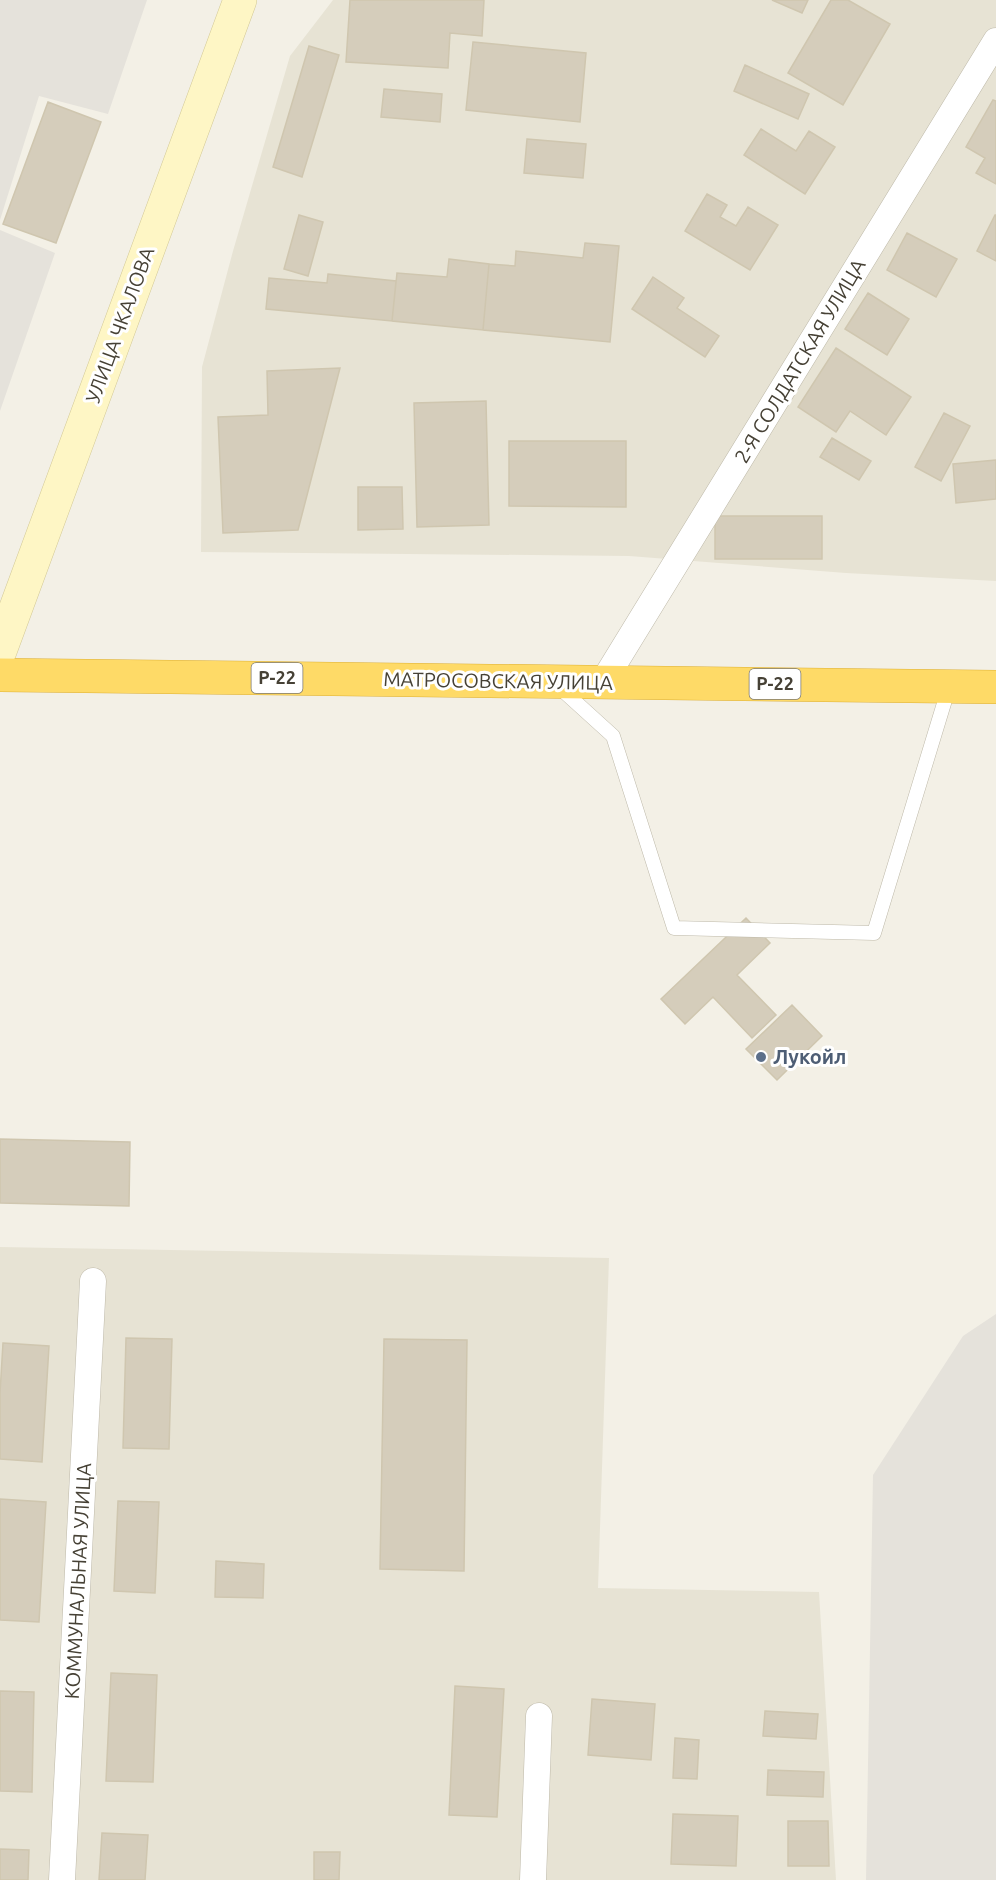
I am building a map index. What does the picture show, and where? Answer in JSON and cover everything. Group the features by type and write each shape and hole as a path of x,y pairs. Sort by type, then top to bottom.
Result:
{"highway":[{"name":"МАТРОСОВСКАЯ УЛИЦА","path":"0,675 996,687"}],"street":[{"name":"УЛИЦА ЧКАЛОВА","path":"0,651 240,0"},
{"name":"2-Я СОЛДАТСКАЯ УЛИЦА","path":"603,682 996,40"},
{"name":"КОММУНАЛЬНАЯ УЛИЦА","path":"62,1880 93,1281"},
{"path":"533,1880 539,1716"}],"lane":[{"path":"553,682 612,736 674,928 874,933 950,686"}],"shaded area":[{"path":"0,0 147,0 108,114 39,96 0,220"},
{"path":"333,0 996,0 996,581 846,573 629,556 201,552 202,367 290,56"},
{"path":"0,230 55,253 0,411"},
{"path":"0,1247 609,1258 598,1588 819,1592 836,1880 0,1880"},
{"path":"996,1314 996,1880 866,1880 873,1475 963,1336"}],"building":[{"path":"350,0 484,0 482,36 450,33 448,68 346,62"},
{"path":"772,0 808,0 802,13"},
{"path":"831,0 848,0 890,24 843,105 788,73"},
{"path":"473,42 586,53 580,122 466,110"},
{"path":"309,46 339,55 302,177 273,167"},
{"path":"745,65 809,94 798,119 734,91"},
{"path":"384,89 442,94 440,122 381,117"},
{"path":"993,100 996,101 996,184 976,173 985,158 966,147"},
{"path":"48,102 101,122 56,243 3,224"},
{"path":"761,129 796,151 809,131 835,147 805,194 744,155"},
{"path":"527,139 586,144 583,178 524,173"},
{"path":"707,194 727,205 720,217 736,226 748,207 778,225 750,270 685,231"},
{"path":"299,215 323,222 308,276 284,269"},
{"path":"996,215 996,261 977,251"},
{"path":"907,233 957,259 936,297 887,270"},
{"path":"585,243 619,246 610,342 483,330 489,264 515,266 516,251 583,258"},
{"path":"449,259 489,264 483,330 392,321 397,273 447,277"},
{"path":"328,274 396,281 392,321 266,309 269,278 327,283"},
{"path":"653,277 684,298 677,308 719,336 705,357 632,309"},
{"path":"868,293 909,319 887,355 845,329"},
{"path":"836,348 911,397 886,435 850,411 836,432 798,407"},
{"path":"340,368 298,530 223,533 218,417 268,415 267,371"},
{"path":"486,401 489,525 417,527 414,403"},
{"path":"944,413 970,426 941,481 915,467"},
{"path":"832,438 871,461 859,480 820,457"},
{"path":"509,441 626,441 626,507 509,506"},
{"path":"996,460 996,499 956,503 953,464"},
{"path":"358,487 402,487 403,529 358,530"},
{"path":"715,516 822,516 822,559 715,559"},
{"path":"746,918 770,943 737,975 776,1015 752,1038 713,997 685,1024 661,999"},
{"path":"792,1005 822,1036 777,1080 746,1049"},
{"path":"0,1139 130,1142 129,1206 0,1203"},
{"path":"126,1338 172,1339 169,1449 123,1448"},
{"path":"384,1339 467,1340 464,1571 380,1569"},
{"path":"3,1343 49,1346 42,1462 0,1459"},
{"path":"0,1499 46,1502 39,1622 0,1620"},
{"path":"118,1501 159,1502 155,1593 114,1591"},
{"path":"216,1561 264,1564 263,1598 215,1597"},
{"path":"111,1673 157,1675 153,1782 106,1781"},
{"path":"455,1686 504,1689 497,1817 449,1815"},
{"path":"0,1691 34,1692 32,1792 0,1791"},
{"path":"592,1699 655,1704 651,1760 588,1755"},
{"path":"765,1711 818,1714 816,1739 763,1736"},
{"path":"675,1738 699,1740 697,1779 673,1778"},
{"path":"768,1770 824,1772 823,1797 767,1795"},
{"path":"673,1814 738,1816 736,1866 671,1864"},
{"path":"788,1821 828,1821 829,1866 788,1866"},
{"path":"102,1833 148,1835 145,1880 99,1880"},
{"path":"0,1849 29,1850 28,1880 0,1880"},
{"path":"314,1852 340,1852 339,1880 314,1880"}],"place":[{"name":"Лукойл","path":"761,1057"}]}
